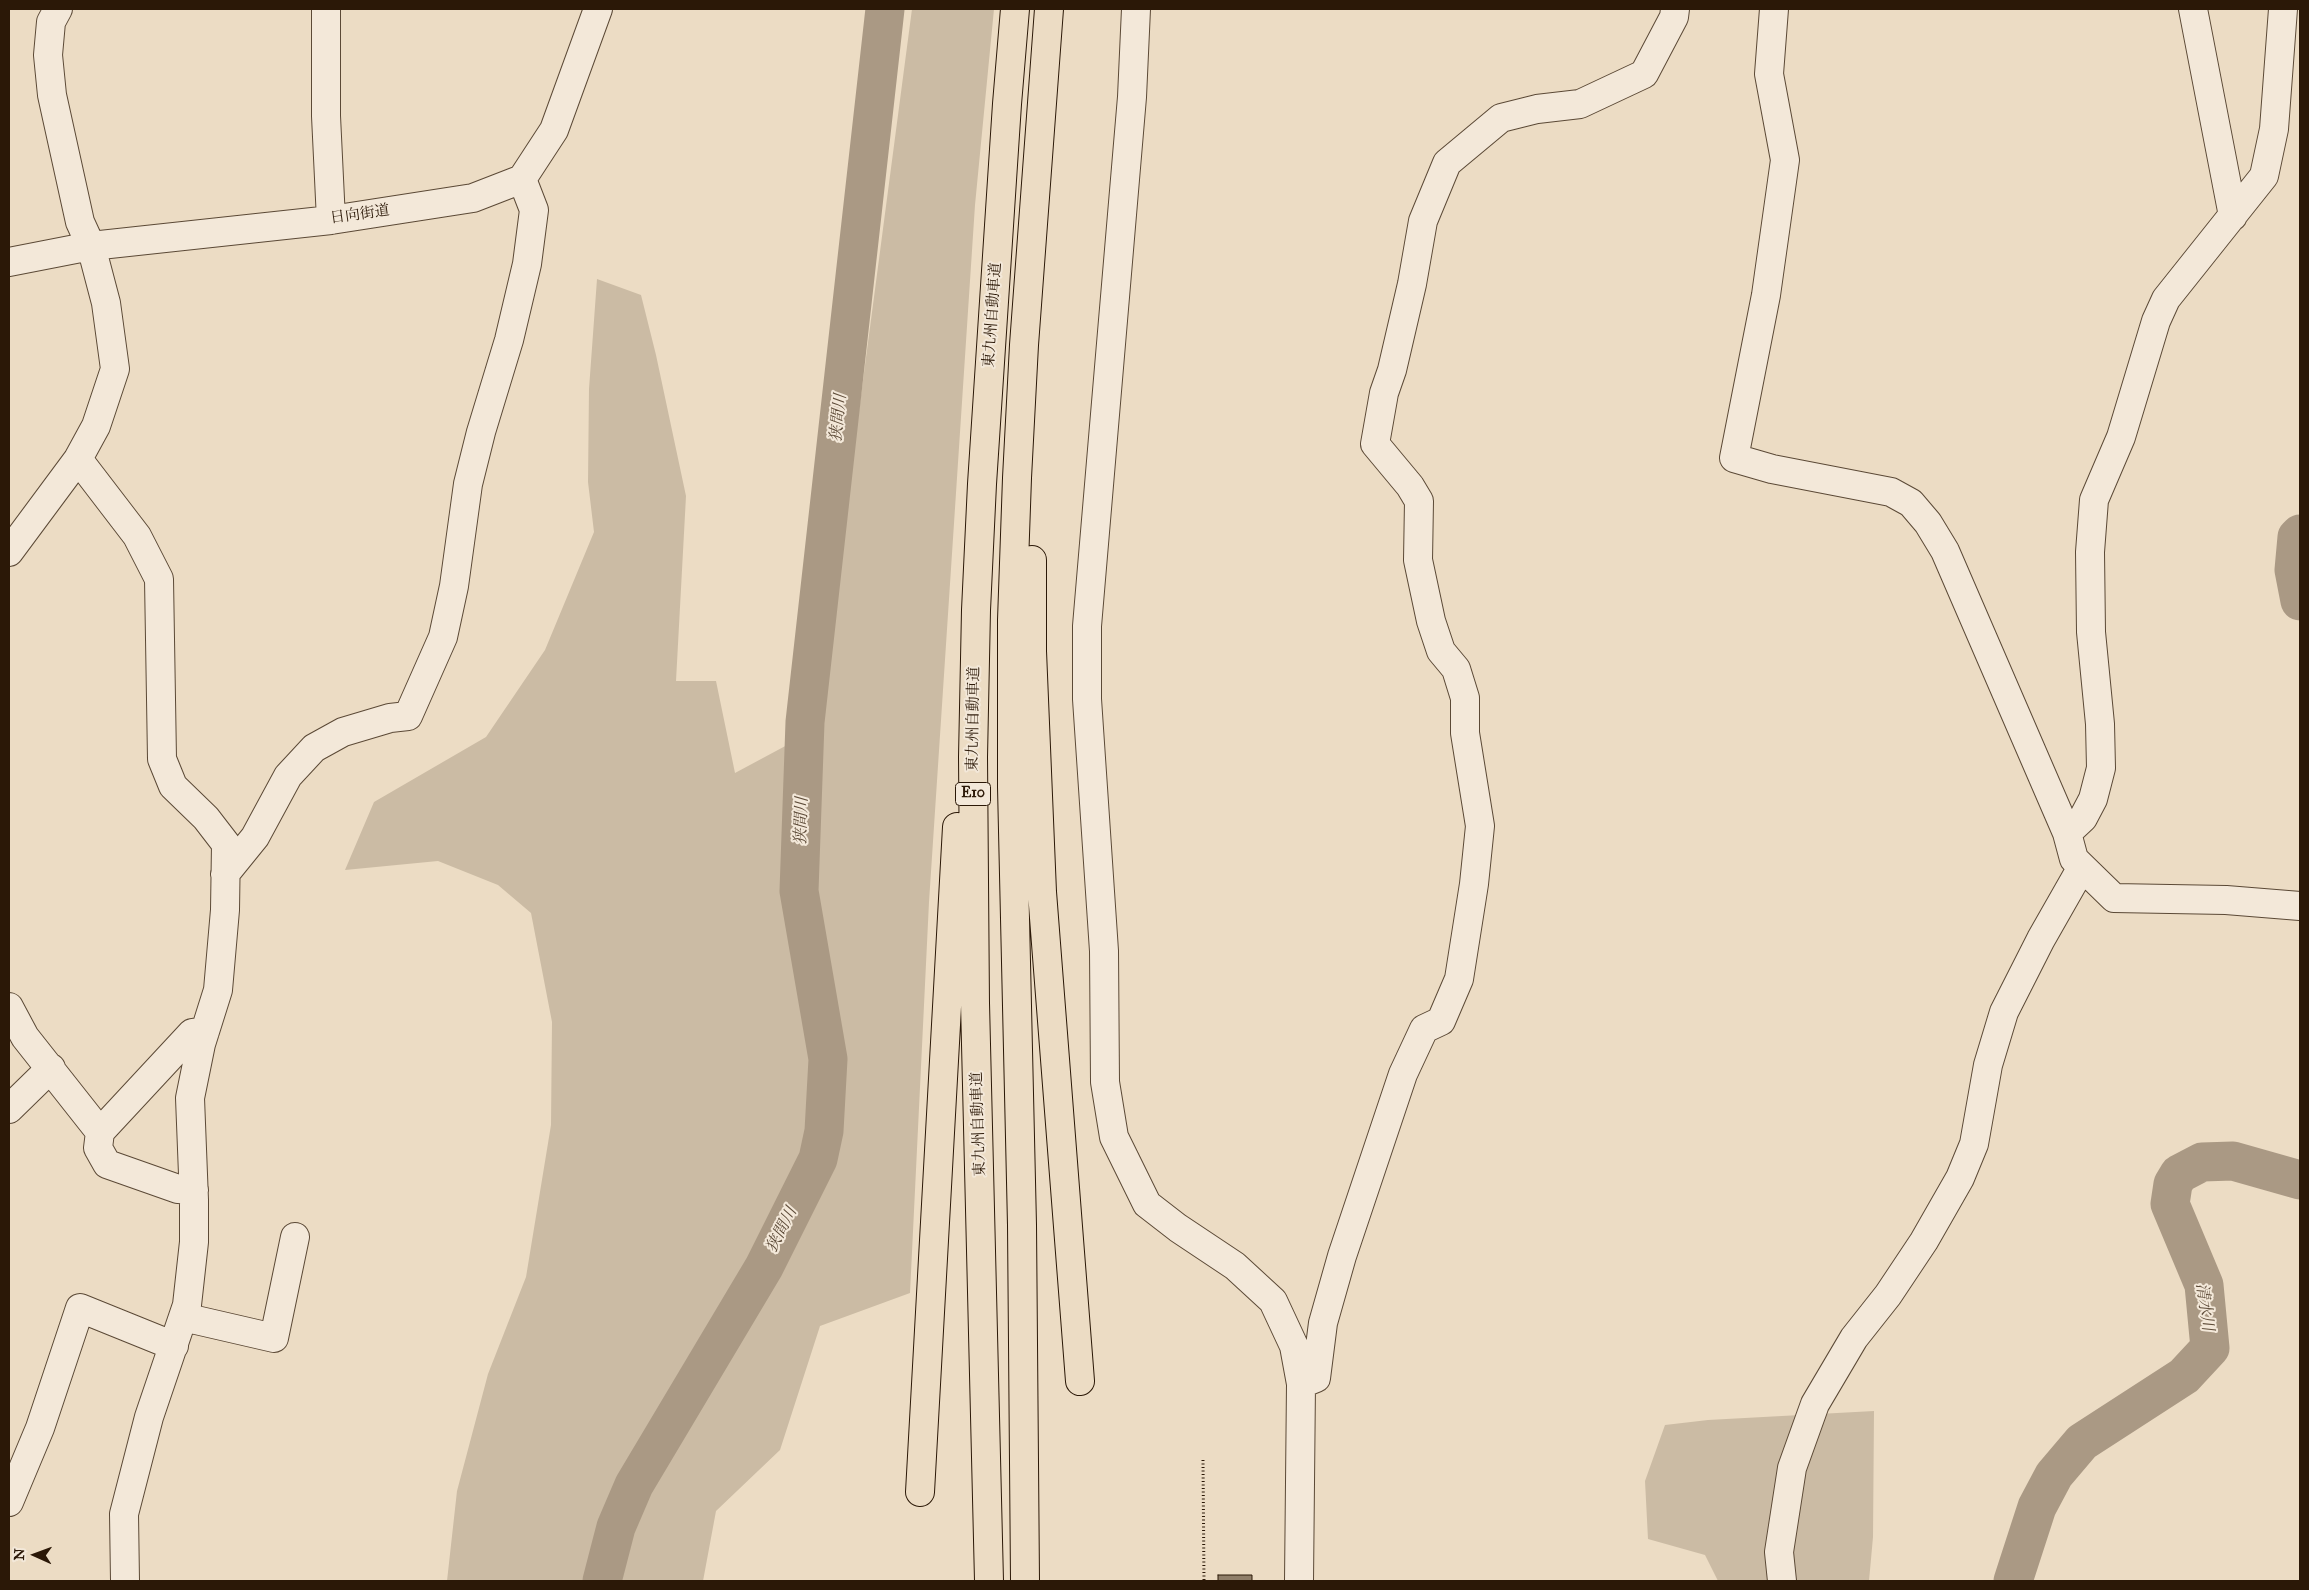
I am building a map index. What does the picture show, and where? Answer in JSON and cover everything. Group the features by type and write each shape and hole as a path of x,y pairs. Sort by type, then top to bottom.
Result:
{"highway":[{"name":"東九州自動車道","path":"989,1581 975,1003 973,757 976,610 989,368 1015,9"},
{"name":"E10","path":"1025,1581 1022,1226 1012,807 1012,630 1017,478 1032,229 1049,9"},
{"path":"1032,229 1033,661 1042,892 1080,1381"},
{"path":"920,1492 959,795 976,610"}],"street":[{"path":"9,552 78,459 96,426 115,369 106,302 91,246 80,222 52,95 48,55 51,22 58,9"},
{"path":"326,9 326,116 332,220"},
{"path":"225,874 255,837 288,776 314,748 343,732 390,718 408,716 443,637 454,586 468,484 481,432 509,340 527,264 534,210 522,179 554,130 598,9"},
{"path":"1136,9 1132,96 1087,626 1087,699 1104,951 1104,1082 1114,1137 1147,1204 1178,1228 1235,1266 1273,1301 1294,1346 1301,1384 1299,1581"},
{"path":"1301,1384 1316,1378 1323,1323 1342,1256 1403,1074 1424,1029 1441,1021 1459,979 1474,884 1480,826 1473,772 1465,733 1465,698 1456,669 1441,651 1431,621 1418,560 1419,501 1410,486 1375,444 1384,393 1392,370 1412,284 1423,221 1448,163 1501,118 1537,110 1580,104 1644,74 1674,17 1675,9"},
{"path":"1774,9 1769,74 1785,160 1766,295 1734,458 1772,469 1891,492 1911,503 1945,551 2067,833 2074,859 2114,898 2226,900 2300,906"},
{"path":"2193,9 2233,216"},
{"path":"2067,833 2083,818 2093,799 2101,768 2100,724 2091,632 2090,552 2094,500 2121,438 2156,321 2166,299 2264,176 2274,129 2283,9"},
{"name":"日向街道","path":"9,262 91,246 332,220 474,198 522,179"},
{"path":"78,459 137,536 159,579 162,759 173,786 206,818 226,844 225,910 218,990 205,1031 190,1098 194,1242 187,1305 149,1417 124,1514 125,1581"},
{"path":"1782,1581 1779,1552 1792,1468 1815,1404 1854,1338 1888,1295 1924,1242 1960,1178 1974,1144 1988,1065 2004,1012 2041,938 2082,868"},
{"path":"9,1007 25,1037 100,1132"},
{"path":"194,1190 178,1189 107,1164 98,1148 100,1132 192,1033 205,1031"},
{"path":"9,1109 51,1068"},
{"path":"183,1316 274,1338 295,1237"},
{"path":"9,1502 40,1428 80,1308 174,1346"}],"path":[{"path":"1203,1460 1204,1581"}],"shaded area":[{"path":"912,9 994,9 975,205 929,902 910,1293 820,1326 780,1450 716,1511 703,1581 447,1581 457,1491 488,1374 526,1277 551,1125 552,1022 531,913 498,885 438,861 345,870 374,802 486,737 545,650 594,532 588,482 589,389 597,279 641,295 656,355 686,496 676,681 716,681 735,773 817,729"},
{"path":"1874,1411 1873,1537 1869,1581 1718,1581 1705,1555 1648,1539 1645,1481 1665,1425 1708,1420"}],"building":[{"path":"1218,1575 1252,1575 1252,1581 1218,1581"}],"waterway":[{"name":"狭間川","path":"602,1581 616,1527 634,1485 764,1267 818,1159 824,1131 828,1059 799,891 805,722 885,9"},
{"name":"清水川","path":"2300,534 2297,537 2294,570 2300,601"},
{"name":"清水川","path":"2013,1581 2037,1507 2054,1475 2082,1442 2184,1376 2210,1348 2204,1285 2170,1204 2173,1184 2179,1174 2202,1162 2233,1161 2300,1180"}]}
